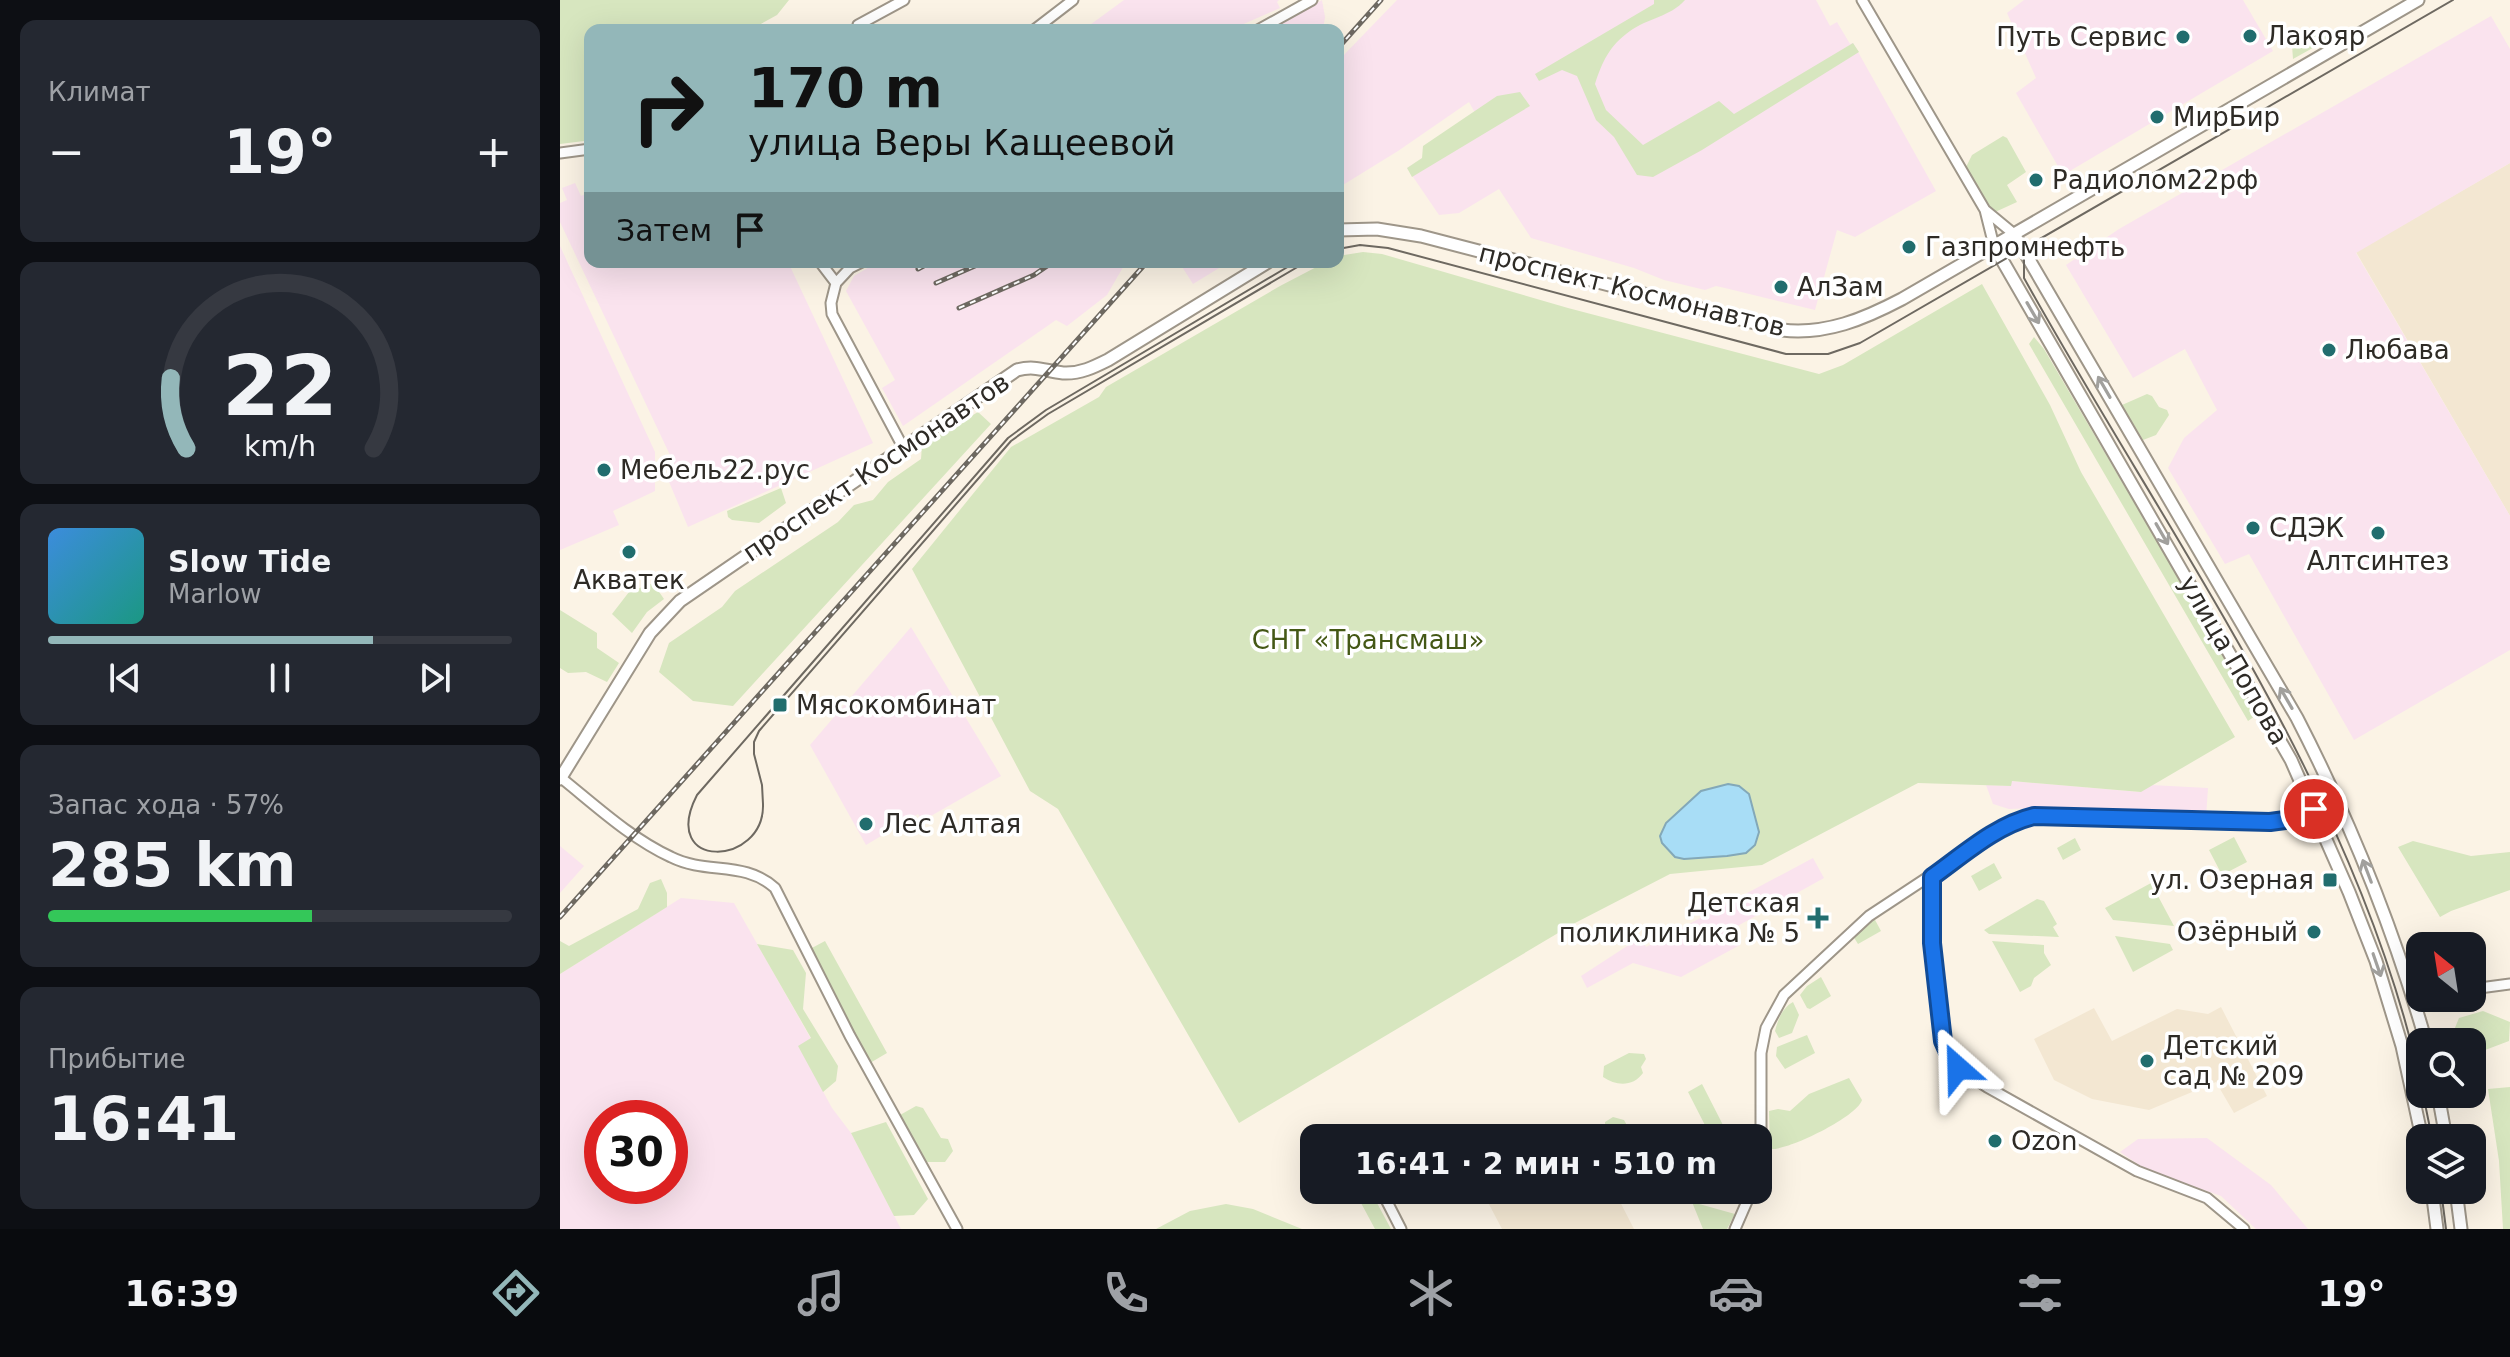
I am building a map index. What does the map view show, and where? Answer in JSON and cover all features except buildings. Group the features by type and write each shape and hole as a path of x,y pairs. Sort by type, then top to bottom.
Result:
{"main road":[{"name":"проспект Космонавтов","path":"1344,230 1377,229 1421,236 1718,314 1796,331 1830,328 1864,318 1902,299 2418,0"},
{"name":"улица Попова","path":"2014,234 2297,718 2364,864 2406,971"},
{"name":"улица Попова","path":"1994,246 2272,724 2314,809 2376,961 2402,1046 2419,1124"},
{"name":"проспект Космонавтов","path":"560,778 650,633 680,601 1017,370 1040,366 1062,373 1087,370 1258,268"},
{"path":"2123,466 2143,454"},
{"path":"2439,1124 2443,1122 2440,1108"},
{"path":"2434,1204 2437,1229"},
{"path":"2458,1204 2461,1229"}],"street":[{"path":"860,24 904,0"},
{"path":"1042,24 1073,0"},
{"path":"1269,24 1312,0"},
{"name":"улица Попова","path":"1862,0 1985,210 1994,246"},
{"path":"560,153 584,150"},
{"name":"улица Попова","path":"1985,210 2014,234"},
{"path":"825,268 836,283"},
{"path":"850,268 836,283 832,314 904,449"},
{"path":"560,778 634,835 669,857 699,866 754,873 775,888 850,1036 957,1229"},
{"path":"1761,1124 1761,1053 1766,1028 1784,995 1869,916 2004,827 2034,816 2270,822 2314,809"},
{"path":"1932,877 1932,943 1943,1041 1958,1068 2137,1171 2207,1198 2244,1229"},
{"path":"2486,987 2510,984"},
{"path":"1388,1204 1401,1229"},
{"path":"1735,1229 1746,1204"}],"shaded area":[{"path":"1124,0 1279,0 1280,8 1244,24 1091,24"},
{"path":"1322,0 1324,24 1282,24"},
{"path":"1397,0 1816,0 1830,26 1837,22 1850,44 1853,43 1936,191 1855,237 1837,230 1815,310 1716,286 1705,290 1531,238 1499,189 1459,213 1439,215 1407,168 1480,122 1469,102 1344,184 1344,55"},
{"path":"2024,0 2243,0 2273,51 2063,175 2016,93 2036,78 2007,13"},
{"path":"2491,16 2510,49 2510,163 2356,253 2510,516 2510,650 2354,740 2249,554 2225,564 2168,468 2184,438 2217,410 2185,349 2133,378 2066,265 2119,229"},
{"path":"2510,163 2510,516 2356,252"},
{"path":"575,183 581,196 584,195 584,268 791,268 873,443 688,527 667,477 678,472 560,222 560,203 567,200 562,188"},
{"path":"560,246 655,452 655,491 613,511 619,525 560,550"},
{"path":"868,268 1123,268 1107,295 1067,326 1056,320 903,426 882,388 895,380 846,291 854,276"},
{"path":"1183,268 1219,268 1193,284"},
{"path":"911,627 1001,776 922,821 918,814 866,845 810,745"},
{"path":"2011,781 2140,792 2151,785 2208,788 2206,817 2037,812 2036,808 2009,809 1993,804 1986,785 2010,786"},
{"path":"560,846 584,866 560,893"},
{"path":"1813,858 1824,878 1732,929 1740,945 1681,977 1633,963 1587,988 1581,976 1641,937 1646,947"},
{"path":"681,898 734,903 811,1039 799,1047 832,1108 851,1133 901,1229 560,1229 560,974"},
{"name":"Детский сад № 209","path":"2221,1007 2267,1096 2234,1113 2216,1082 2149,1110 2092,1099 2054,1080 2034,1039 2094,1008 2112,1041 2177,1009 2208,1014"},
{"path":"2207,1138 2271,1185 2308,1229 2256,1229 2221,1196 2145,1169 2120,1152 2138,1139"},
{"path":"1489,1204 1621,1204 1634,1229 1502,1229"}],"green space":[{"path":"560,0 789,0 777,15 761,24 584,24 584,141 560,144"},
{"path":"1654,0 1685,0 1673,10 1623,36 1608,54 1595,84 1606,110 1643,145 1719,101 1734,114 1853,43 1859,52 1702,150 1653,177 1637,175 1614,137 1596,120 1577,76 1562,70 1539,81 1535,74 1654,4"},
{"path":"2325,32 2327,40 2293,59 2292,45"},
{"path":"1520,92 1530,106 1412,177 1407,168 1422,158 1423,146 1497,96"},
{"path":"2003,136 2026,172 2007,185 2017,202 1993,213 1966,167 1972,155"},
{"name":"СНТ «Трансмаш»","path":"1363,252 1382,254 1568,308 1819,374 1843,365 1982,284 2050,405 2081,472 2235,737 2141,792 2012,781 2011,786 1918,783 1762,865 1670,874 1575,923 1239,1123 1058,809 1030,791 912,569 1011,447 1099,397 1106,387 1280,286 1314,268 1344,268 1344,255"},
{"path":"2034,337 2044,349 2258,714 2248,721 2029,344"},
{"path":"2147,394 2169,415 2156,435 2143,440 2122,405"},
{"path":"978,412 991,424 733,706 693,701 659,672 669,643 722,607 735,591 838,522 854,505 873,500 888,482 921,459 922,445"},
{"path":"781,488 786,503 759,523 728,517 727,511"},
{"path":"653,583 664,599 647,612 632,633 612,614 629,592"},
{"path":"560,610 597,633 597,648 619,663 607,682 586,672 568,673 560,668"},
{"path":"2234,837 2247,862 2222,875 2209,850"},
{"path":"2075,838 2081,850 2063,860 2057,848"},
{"path":"2413,841 2471,856 2510,852 2510,890 2440,917 2398,847"},
{"path":"1994,863 2002,878 1979,891 1971,876"},
{"path":"661,879 667,893 667,907 560,974 560,941 569,946 638,909 650,883"},
{"path":"2151,883 2174,926 2113,920 2105,908"},
{"path":"2037,899 2044,901 2057,924 2053,927 2059,937 1989,934 1984,930"},
{"path":"1874,918 1881,931 1858,944 1853,936"},
{"path":"2115,936 2170,944 2173,950 2133,972"},
{"path":"825,941 887,1053 870,1063 810,949"},
{"path":"1992,941 2044,945 2044,953 2051,965 2034,978 2031,986 2020,992"},
{"path":"757,944 793,950 806,973 803,1009 838,1066 836,1081 823,1092 798,1046 811,1038"},
{"path":"1821,977 1831,996 1807,1008 1800,995"},
{"path":"1793,1002 1799,1015 1792,1033 1779,1038 1775,1031 1779,1019"},
{"path":"2485,1012 2510,1022 2509,1041 2486,1050 2486,1028 2455,1028 2459,1018"},
{"path":"1807,1035 1815,1053 1785,1069 1776,1056 1777,1047"},
{"path":"1629,1053 1644,1054 1646,1059 1639,1078 1624,1084 1603,1077 1604,1066"},
{"path":"1849,1078 1862,1100 1858,1107 1836,1123 1791,1144 1772,1149 1769,1111 1790,1111 1809,1094"},
{"path":"1702,1084 1722,1124 1704,1124 1688,1092"},
{"path":"2510,1087 2510,1229 2503,1229 2499,1161 2488,1089"},
{"path":"916,1106 923,1108 941,1138 948,1139 953,1151 945,1162 925,1162 900,1115"},
{"path":"1613,1117 1624,1120 1626,1124 1605,1124"},
{"path":"886,1122 928,1199 914,1215 894,1216 851,1133"},
{"path":"1226,1204 1253,1209 1302,1229 1156,1229 1190,1211"},
{"path":"1362,1204 1378,1204 1391,1229 1375,1229"},
{"path":"1693,1204 1735,1214 1727,1229 1703,1229"}],"water":[{"path":"1728,784 1739,786 1749,794 1759,832 1755,845 1746,853 1727,856 1675,857 1662,843 1660,836 1666,823 1701,791"}],"tram line":[{"path":"1344,248 1360,245 1388,248 1786,354 1828,354 1860,343 2453,0"},
{"path":"2032,242 2024,256 2024,278 2251,665 2303,764 2350,866 2390,971 2406,1029"},
{"path":"1286,268 1046,410 1008,438 697,795 689,820 691,837 701,848 716,852 733,849 748,840 759,825 763,804 754,754 754,742 759,731 1011,441 1048,414 1296,268"},
{"path":"2426,1108 2429,1124"},
{"path":"2443,1204 2446,1229"}],"railway":[{"path":"1344,41 1381,0"},
{"path":"936,283 970,268"},
{"path":"959,308 1044,268"},
{"path":"560,917 1142,268"}],"place":[{"name":"Лакояр","path":"2250,36"},
{"name":"Путь Сервис","path":"2183,37"},
{"name":"МирБир","path":"2157,117"},
{"name":"Радиолом22рф","path":"2036,180"},
{"name":"Газпромнефть","path":"1909,247"},
{"name":"АлЗам","path":"1781,287"},
{"name":"Любава","path":"2329,350"},
{"name":"Мебель22.рус","path":"604,470"},
{"name":"СДЭК","path":"2253,528"},
{"name":"Алтсинтез","path":"2378,533"},
{"name":"Акватек","path":"629,552"},
{"name":"Мясокомбинат","path":"780,705"},
{"name":"Лес Алтая","path":"866,824"},
{"name":"ул. Озерная","path":"2330,880"},
{"name":"Детская поликлиника № 5","path":"1818,918"},
{"name":"Озёрный","path":"2314,932"},
{"name":"Детский сад № 209","path":"2147,1061"},
{"name":"Ozon","path":"1995,1141"}],"route":[{"path":"1958,1068 1943,1041 1932,943 1932,877 2004,827 2034,816 2270,822 2314,809"}]}
